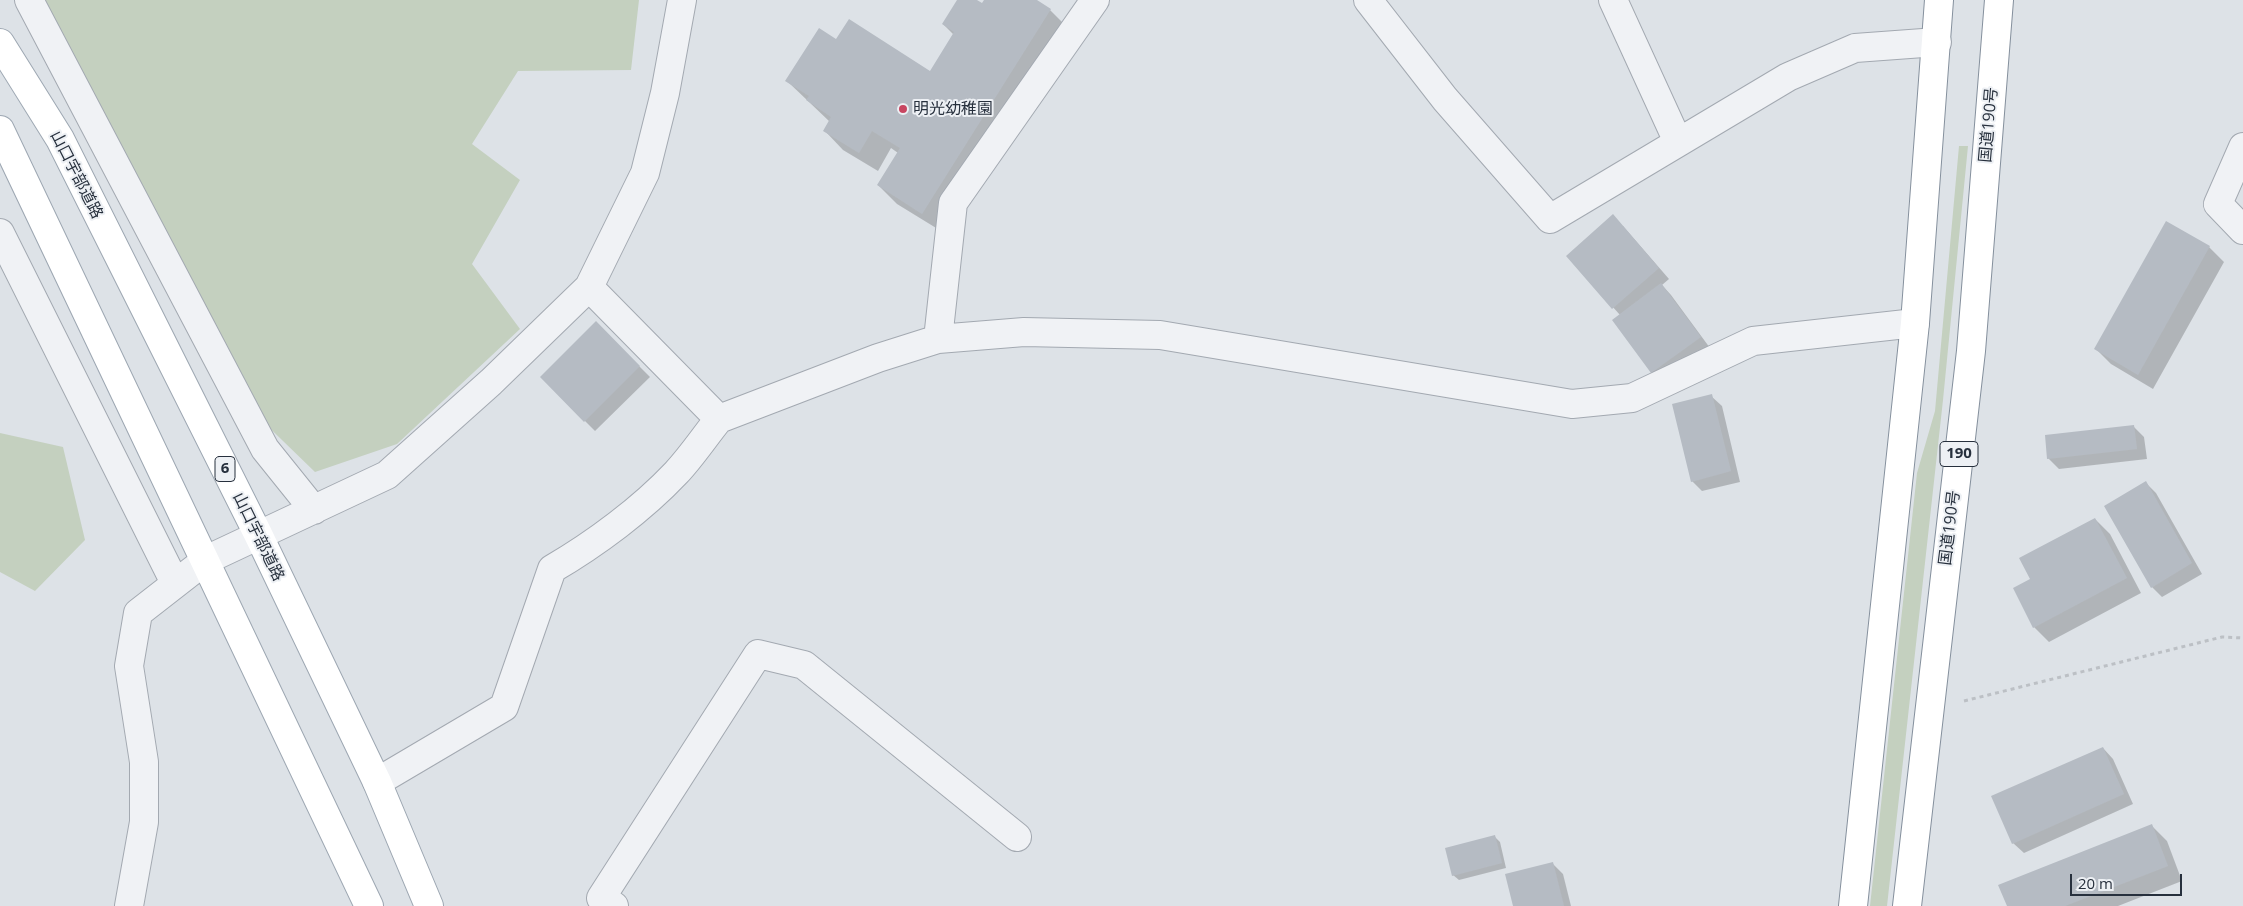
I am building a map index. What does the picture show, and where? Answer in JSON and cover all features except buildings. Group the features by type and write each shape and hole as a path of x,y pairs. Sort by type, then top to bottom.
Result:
{"main road":[{"path":"1853,906 1915,323 1939,0"},
{"name":"国道190号","path":"1906,906 1971,352 2000,0"},
{"name":"山口宇部道路","path":"0,43 60,140 258,534 377,782 429,906"},
{"path":"0,130 369,906"}],"street":[{"path":"29,0 265,449 314,510"},
{"path":"128,906 144,822 144,762 129,666 138,613 206,560 258,534 387,476 491,382 589,288 645,174 665,93 682,0"},
{"path":"938,339 953,203 1095,0"},
{"path":"1368,0 1445,99 1550,219 1788,77 1855,48 1937,42"},
{"path":"1613,0 1678,142"},
{"path":"2243,147 2218,204 2243,230"},
{"path":"0,233 175,583"},
{"path":"589,288 720,419"},
{"path":"377,782 504,707 552,569 574,557 642,505 676,472 720,419 878,358 938,339 1024,332 1160,335 1572,404 1632,398 1753,341 1915,323"},
{"path":"614,906 601,898 758,654 804,665 1018,836"}],"path":[{"path":"1929,709 2222,637 2243,638"}],"green space":[{"path":"41,0 639,0 631,70 518,71 472,144 520,180 472,264 520,329 397,444 315,472 250,409"},
{"path":"1959,146 1968,146 1943,400 1887,906 1870,906 1917,473 1935,411"},
{"path":"0,433 63,447 85,540 35,591 0,572"}],"place":[{"name":"明光幼稚園","path":"903,109"}]}
